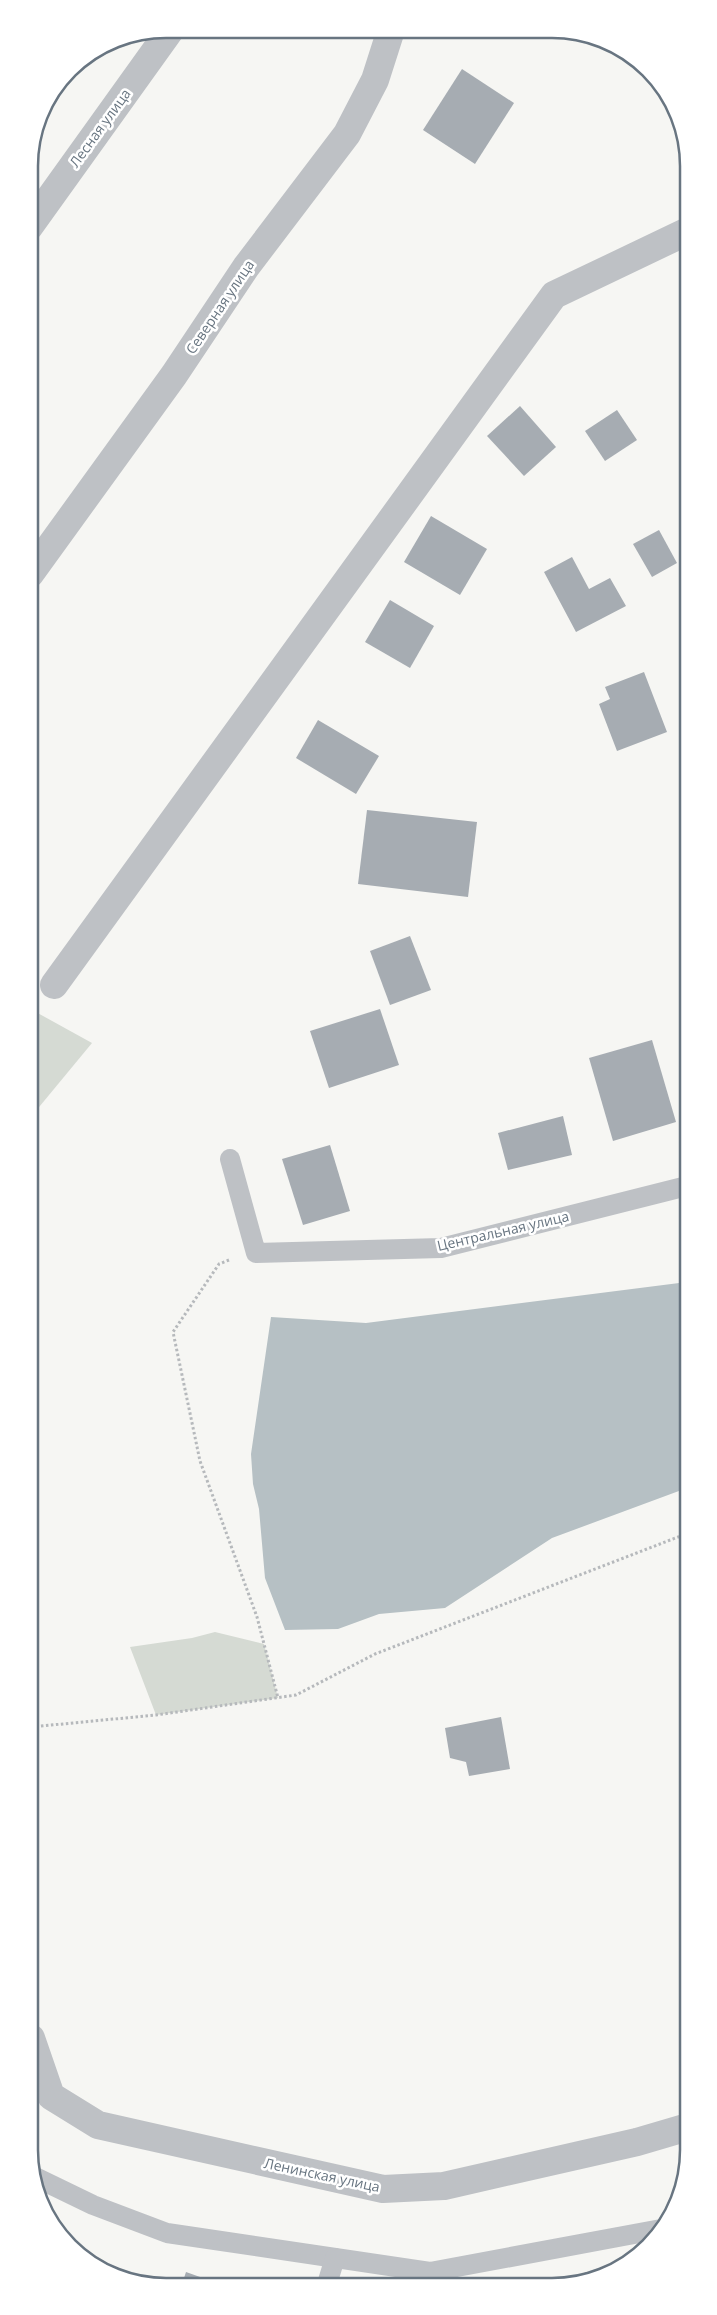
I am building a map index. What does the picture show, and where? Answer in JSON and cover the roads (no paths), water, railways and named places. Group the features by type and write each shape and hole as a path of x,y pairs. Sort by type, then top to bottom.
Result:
{"street":[{"name":"Лесная улица","path":"38,214 165,38"},
{"name":"Северная улица","path":"38,563 174,375 246,267 347,134 375,80 388,38"},
{"path":"54,985 554,295 680,235"},
{"name":"Ленинская улица","path":"38,2057 52,2096 98,2126 383,2190 444,2186 636,2142 679,2130"}],"lane":[{"name":"Центральная улица","path":"230,1159 256,1252 441,1248 679,1188"},
{"path":"42,2180 92,2205 167,2233 430,2272 650,2231"},
{"path":"329,2278 336,2258"}]}
